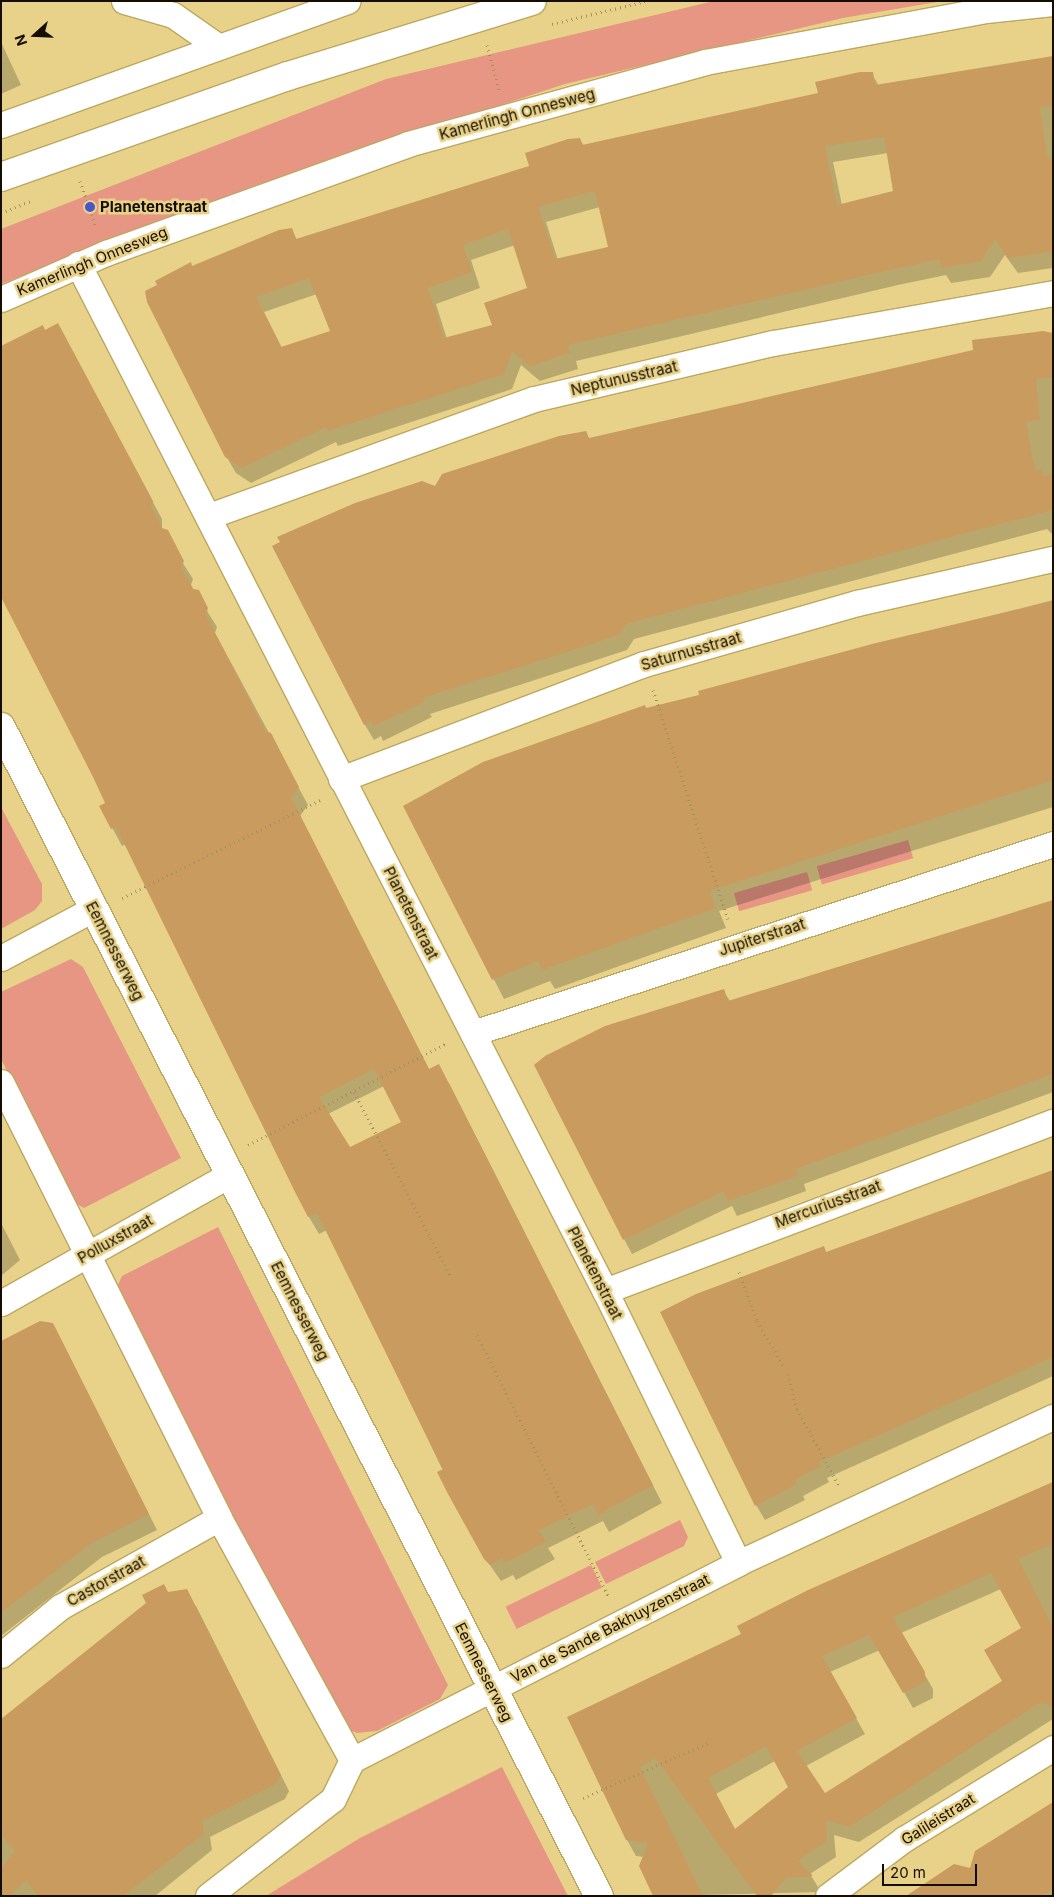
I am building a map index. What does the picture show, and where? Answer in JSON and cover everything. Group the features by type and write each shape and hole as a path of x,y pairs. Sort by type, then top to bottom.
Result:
{"street":[{"path":"124,1 173,15 216,45"},
{"path":"1,125 216,45 347,1"},
{"path":"1,177 478,14 532,1"},
{"name":"Kamerlingh Onnesweg","path":"1,299 106,253 408,144 705,62 986,10 1053,3"},
{"path":"1,190 107,140"},
{"name":"Planetenstraat","path":"78,264 209,516 343,783 605,1291 738,1564"},
{"name":"Neptunusstraat","path":"209,516 534,399 773,343 1053,293"},
{"name":"Saturnusstraat","path":"343,783 644,664 857,603 1053,559"},
{"name":"Eemnesserweg","path":"1,727 492,1688 558,1810 599,1896"},
{"name":"Jupiterstraat","path":"473,1033 1053,844"},
{"path":"1,958 94,911"},
{"path":"1,1082 86,1256 219,1518 352,1760 333,1799 208,1896"},
{"name":"Mercuriusstraat","path":"605,1291 728,1242 1053,1122"},
{"name":"Polluxstraat","path":"1,1303 86,1256 226,1167"},
{"name":"Van de Sande Bakhuyzenstraat","path":"352,1760 738,1564 1053,1417"},
{"name":"Castorstraat","path":"1,1656 60,1607 219,1518"},
{"name":"Galileistraat","path":"828,1896 904,1840 1053,1748"}],"path":[{"path":"478,14 506,118"},
{"path":"80,181 106,253"},
{"path":"644,664 737,946"},
{"path":"94,911 343,783"},
{"path":"226,1167 354,1092 473,1033"},
{"path":"354,1092 451,1277"},
{"path":"728,1242 757,1321 785,1368"},
{"path":"477,1335 621,1622"},
{"path":"788,1374 797,1408 852,1510"},
{"path":"558,1810 708,1743"}],"shaded area":[{"path":"714,1 943,1 843,18 565,84 256,185 1,284 1,229 386,79"},
{"path":"1,807 42,884 42,901 35,910 1,929"},
{"path":"908,840 913,858 822,884 817,866"},
{"path":"807,872 812,890 739,911 734,893"},
{"path":"71,959 83,967 181,1158 84,1208 75,1203 1,1059 1,992"},
{"path":"218,1227 448,1685 440,1699 377,1731 357,1733 340,1726 117,1287 122,1276"},
{"path":"680,1520 688,1537 684,1546 606,1584 595,1562"},
{"path":"591,1565 602,1587 517,1629 506,1607"},
{"path":"502,1767 568,1896 266,1896 360,1838"}],"building":[{"path":"1053,56 1053,106 1040,107 1047,158 1053,158 1053,251 1008,258 995,240 981,261 941,268 940,259 889,270 568,345 570,353 530,366 512,351 504,374 328,431 326,427 242,468 225,457 147,302 145,291 157,285 155,281 191,262 192,266 279,230 292,228 296,239 529,166 525,153 568,139 580,138 582,145 818,93 815,82 860,72 873,72 875,85","holes":["884,137 893,191 837,205 825,146","595,191 608,247 555,259 538,207","508,229 527,288 484,303 492,325 444,338 428,288 472,272 463,245","309,278 330,331 281,347 256,297"]},
{"path":"58,323 153,501 151,506 162,528 168,530 184,561 181,567 193,589 199,590 208,608 206,615 265,731 271,733 299,787 291,797 398,1008 429,1069 439,1064 653,1485 598,1515 593,1504 539,1530 546,1542 505,1563 502,1558 490,1565 484,1559 448,1494 437,1472 443,1469 317,1213 308,1217 296,1194 116,827 111,829 99,806 105,803 93,777 1,597 1,346 43,325 45,330","holes":["374,1069 401,1122 350,1147 319,1097"]},
{"path":"1043,331 1053,333 1053,377 1036,379 1040,420 1026,422 1035,471 1042,469 1043,476 1053,474 1053,510 626,624 619,635 423,698 424,702 374,726 371,721 364,725 272,546 280,542 277,537 355,503 422,481 435,486 442,474 559,436 586,431 589,438 973,350 972,340"},
{"path":"1053,601 1053,780 709,891 716,908 542,970 538,961 492,980 403,806 483,762 645,705 646,708 699,695 698,691 876,643"},
{"path":"1053,900 1053,1074 796,1169 798,1176 728,1201 724,1191 623,1240 534,1065 545,1056 605,1026 724,989 728,1001"},
{"path":"1053,1170 1053,1357 819,1462 821,1466 795,1480 797,1484 755,1506 660,1312 696,1294 824,1246 826,1252"},
{"path":"40,1321 53,1323 149,1514 93,1542 1,1613 1,1341"},
{"path":"1053,1482 1053,1544 1018,1559 1053,1628 1053,1707 1041,1702 849,1827 826,1820 827,1841 798,1861 813,1876 786,1878 771,1896 757,1896 655,1758 640,1767 703,1896 653,1896 639,1866 648,1843 626,1840 567,1717 741,1634 737,1626 808,1590","holes":["991,1573 1021,1628 984,1650 1002,1681 825,1793 797,1751 857,1718 822,1656 869,1635 903,1693 925,1682 925,1672 893,1617","766,1746 788,1787 735,1829 708,1778"]},
{"path":"164,1584 168,1592 187,1589 281,1775 276,1784 202,1821 204,1834 123,1896 38,1896 26,1881 9,1896 1,1896 1,1868 15,1851 1,1834 1,1719 146,1603 142,1595"},
{"path":"1053,1802 1053,1889 1043,1896 906,1896 954,1864 970,1868 975,1851"}],"place":[{"name":"Planetenstraat","path":"90,207"}]}
